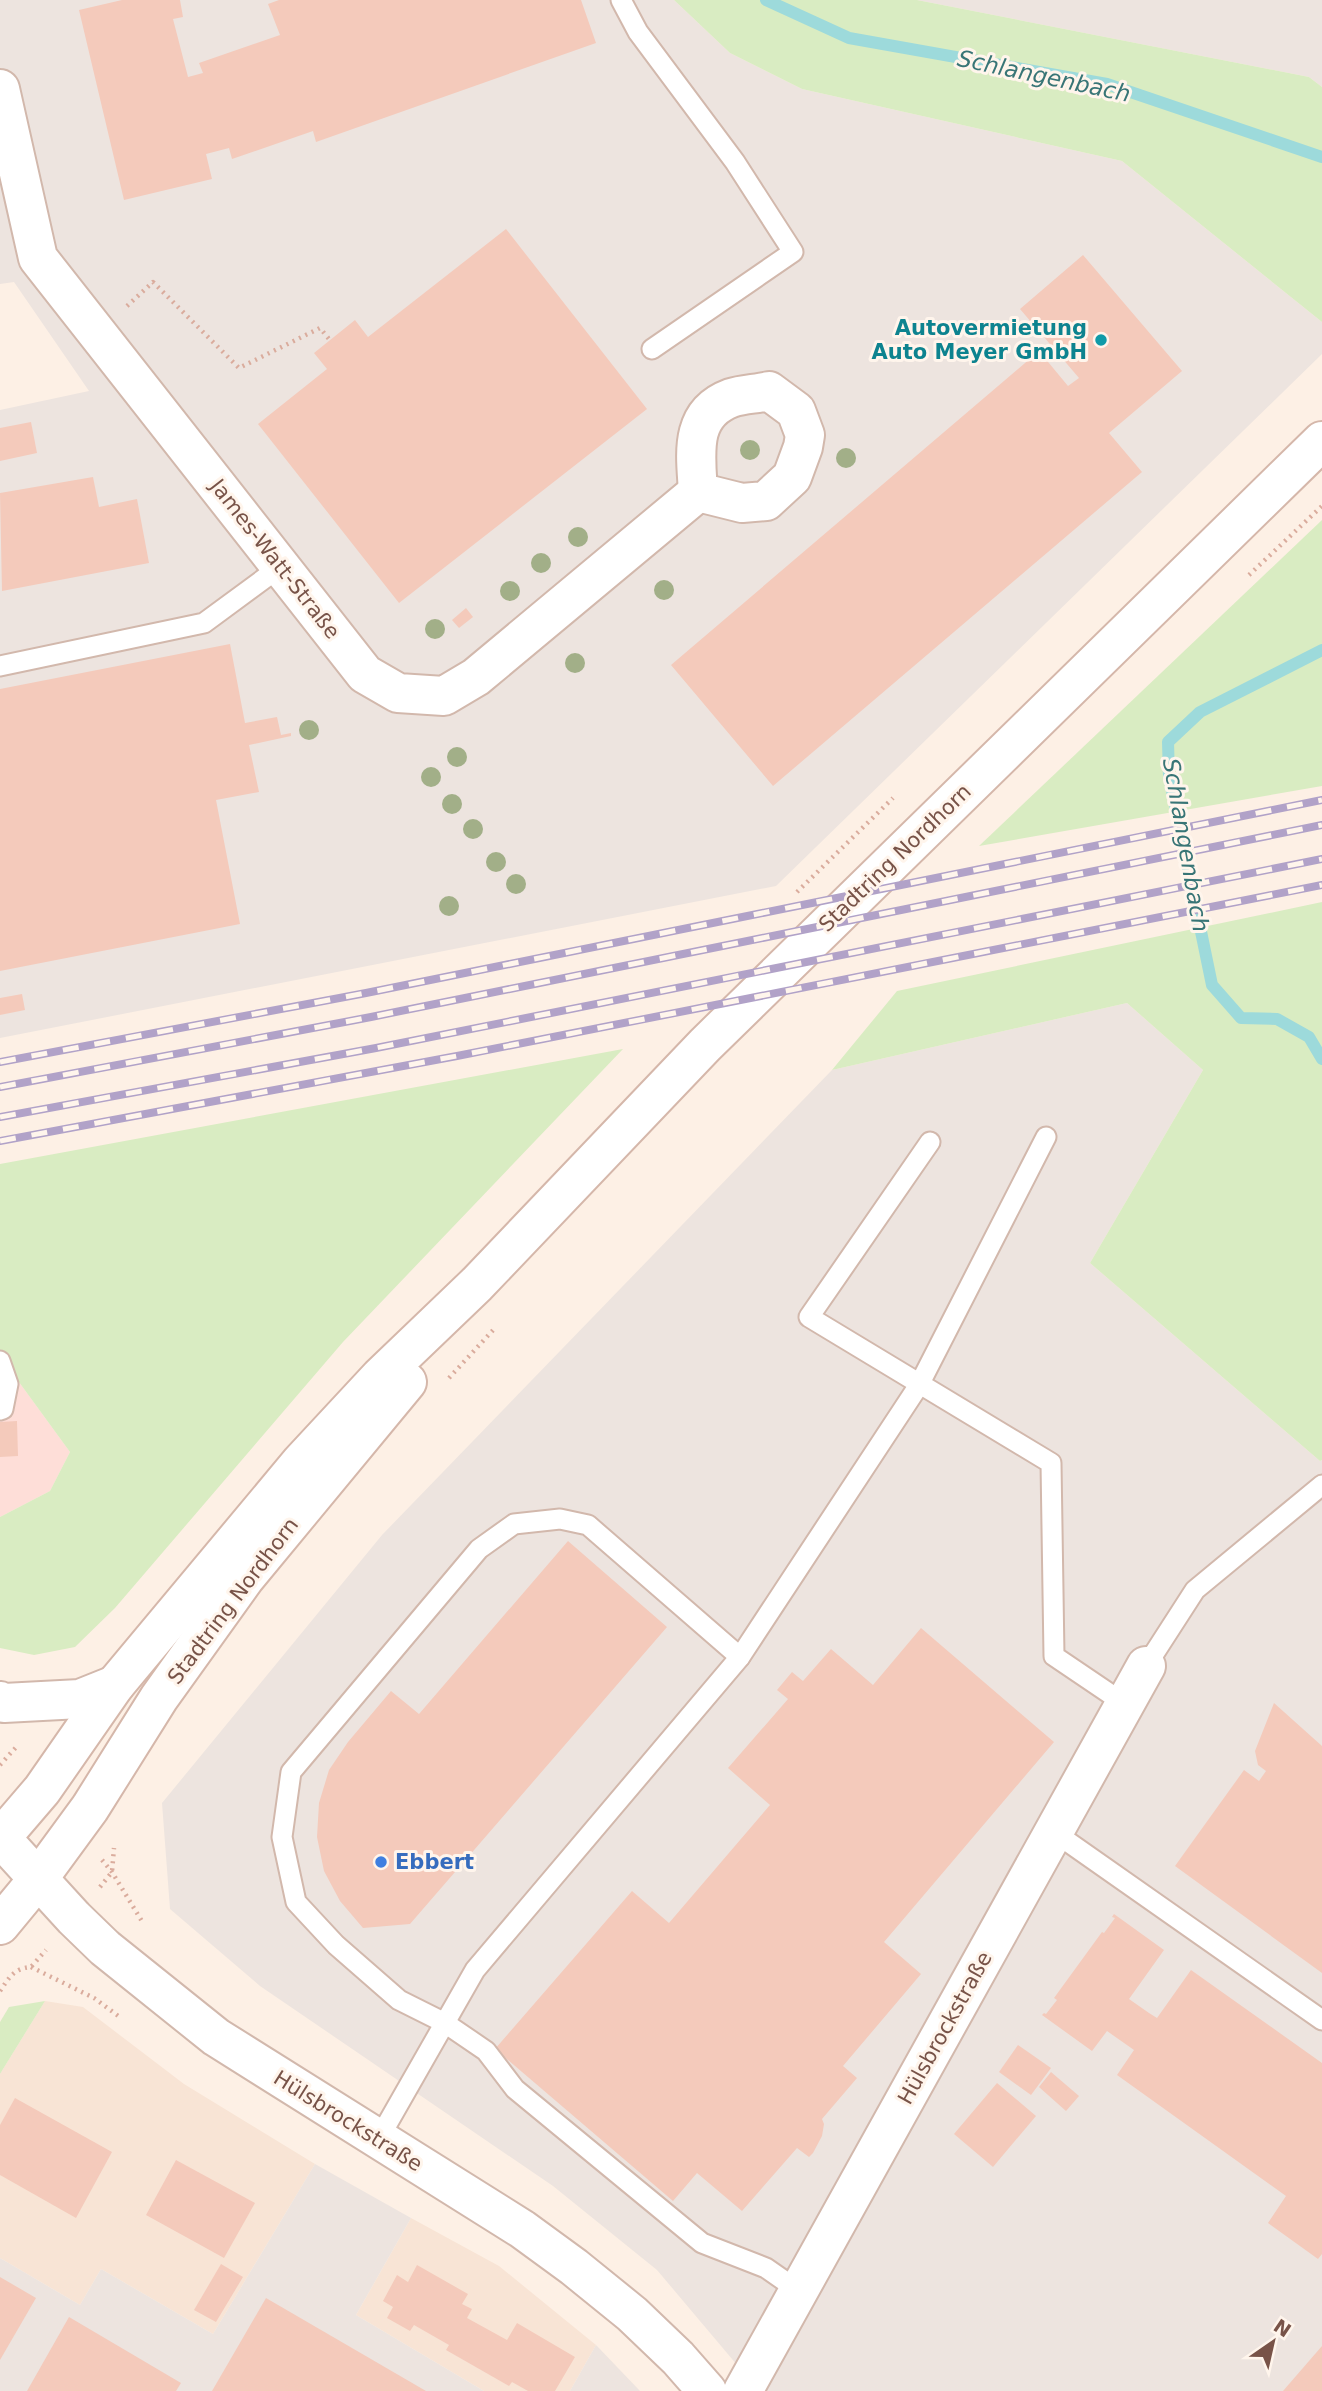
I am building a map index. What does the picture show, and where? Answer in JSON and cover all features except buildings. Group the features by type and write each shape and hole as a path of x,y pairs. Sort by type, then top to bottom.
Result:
{"street":[{"name":"James-Watt-Straße","path":"0,89 38,258 365,674 398,693 444,696 476,677 698,492"},
{"name":"Stadtring Nordhorn","path":"0,1838 42,1790 115,1685 301,1462 380,1377 477,1284 705,1045 1322,441"},
{"name":"Stadtring Nordhorn","path":"0,1925 90,1808 159,1698 245,1578 446,1334 477,1284"},
{"name":"Hülsbrockstraße","path":"743,2391 1146,1666"},
{"name":"Stadtring Nordhorn","path":"0,1701 80,1699 115,1685"},
{"name":"Hülsbrockstraße","path":"0,1838 105,1948 216,2037 522,2229 632,2314 708,2391"}],"lane":[{"path":"621,0 638,32 735,162 793,253 652,349"},
{"path":"0,666 204,623 280,567"},
{"path":"378,2140 475,1970 740,1657 919,1385 1046,1137"},
{"path":"930,1142 809,1317 1051,1463 1055,1656 1125,1704"},
{"path":"0,1361 8,1384 3,1409 0,1410"},
{"path":"1146,1666 1195,1590 1322,1485"},
{"path":"740,1657 588,1525 560,1519 514,1524 479,1549 291,1772 282,1837 296,1902 336,1945 399,2000 445,2023 486,2050 515,2089 702,2243 766,2268 799,2291"},
{"path":"1054,1832 1322,2020"}],"path":[{"path":"97,332 153,282 239,368 320,328 329,340"},
{"path":"1241,583 1322,506"},
{"path":"444,1383 501,1322"},
{"path":"0,1765 19,1744"},
{"path":"102,1885 112,1872 116,1842"},
{"path":"99,1858 112,1872"},
{"path":"0,1990 12,1973 20,1968 31,1967 43,1953"}],"shaded area":[{"path":"0,0 674,0 730,53 802,89 1122,161 1322,322 1322,354 776,886 0,1038 0,410 89,391 14,282 0,284"},
{"path":"917,0 1322,0 1322,87 1309,77"},
{"path":"1127,1003 1203,1070 1090,1263 1322,1460 1322,2391 759,2391 657,2270 553,2186 260,1986 170,1909 162,1803 382,1535 832,1070"},
{"path":"0,1356 70,1452 50,1491 0,1517"},
{"path":"45,2001 83,2007 184,2084 315,2164 213,2334 101,2269 80,2305 0,2258 0,2074"},
{"path":"315,2164 411,2218 356,2315 484,2391 0,2391 0,2258 80,2305 101,2269 213,2334"},
{"path":"411,2218 499,2266 596,2345 570,2391 484,2391 356,2315"},
{"path":"596,2345 640,2391 570,2391"}],"green space":[{"path":"674,0 917,0 1309,77 1322,87 1322,322 1122,161 802,89 730,53"},
{"path":"1322,520 1322,786 979,846"},
{"path":"1322,902 1320,1461 1090,1263 1203,1070 1127,1003 832,1070 897,991"},
{"path":"623,1049 343,1342 115,1608 75,1647 34,1655 0,1648 0,1517 50,1491 70,1452 0,1356 0,1164"},
{"path":"45,2001 0,2074 0,2022 9,2007"}],"waterway":[{"name":"Schlangenbach","path":"766,0 849,38 1107,84 1322,157"},
{"name":"Schlangenbach","path":"1322,650 1200,712 1168,742 1169,776 1212,985 1241,1018 1277,1019 1309,1037 1322,1059"}],"railway":[{"path":"0,1062 366,993 1322,800"},
{"path":"0,1087 371,1017 1322,825"},
{"path":"0,1117 376,1048 1322,859"},
{"path":"0,1141 457,1056 1322,885"}],"place":[{"name":"Autovermietung Auto Meyer GmbH","path":"1101,340"},
{"name":"Ebbert","path":"381,1862"}]}
